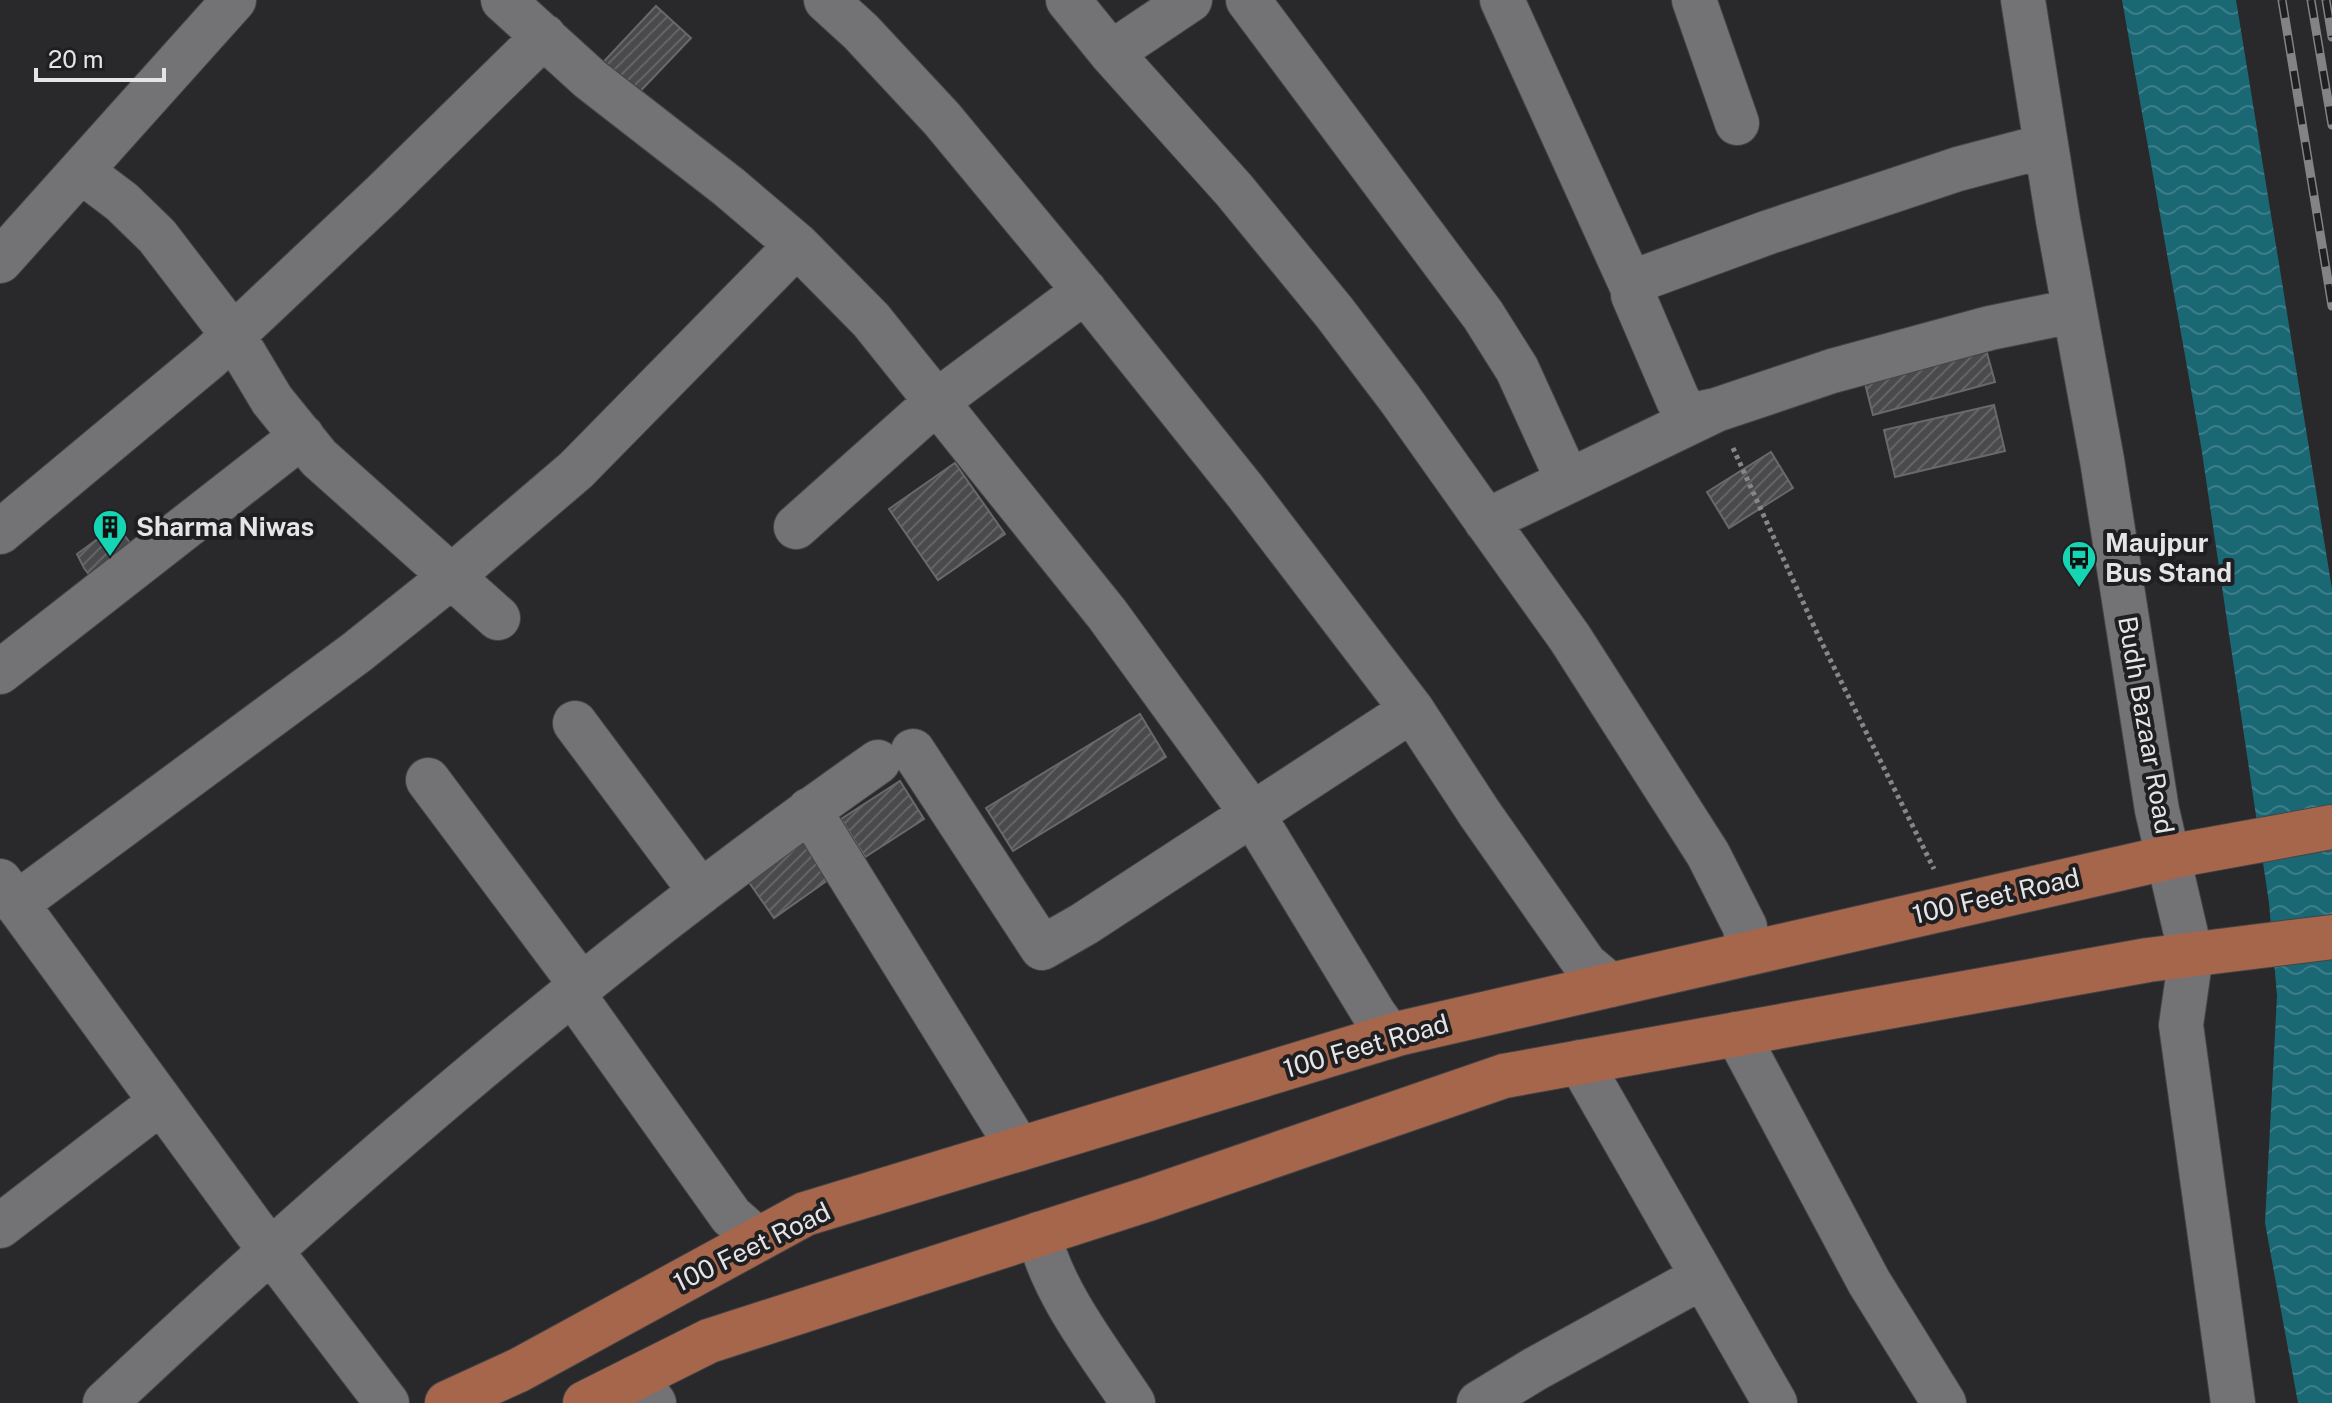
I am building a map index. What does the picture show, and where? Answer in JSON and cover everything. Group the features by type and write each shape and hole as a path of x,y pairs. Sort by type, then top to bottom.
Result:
{"main road":[{"name":"100 Feet Road","path":"447,1403 519,1370 805,1214 1390,1036 2169,857 2332,827"},
{"path":"585,1403 645,1391 709,1341 1039,1234 1504,1076 2148,960 2332,937"}],"street":[{"path":"0,261 234,0"},
{"path":"503,0 590,79 729,187 797,245 871,320 1107,614 1253,815 1390,1036"},
{"path":"826,0 861,32 942,119 1245,491 1412,710 1585,964 1610,985"},
{"path":"1068,0 1111,53 1234,190 1334,312 1400,399 1570,638 1708,854 1745,927 1748,953"},
{"path":"1111,53 1190,0"},
{"path":"1248,0 1483,315 1517,369 1568,481"},
{"path":"1502,0 1633,289 1684,410 1700,414 1716,410 1832,371 1990,328 2073,311"},
{"path":"1694,0 1737,123"},
{"name":"Budh Bazaar Road","path":"2023,0 2073,311 2102,460 2157,810 2191,955 2181,1025 2233,1403"},
{"path":"0,532 233,335 544,36"},
{"path":"1633,289 1641,279 1783,227 1958,169 2045,146"},
{"path":"81,171 122,202 157,236 233,335 272,400 319,458 498,618"},
{"path":"387,1403 8,892 357,652 452,576 576,470 797,245"},
{"path":"796,527 936,402 1085,291"},
{"path":"1486,521 1716,410"},
{"path":"0,672 302,436"},
{"path":"105,1403 379,1154 577,990 809,810 896,757 1042,948 1084,924 1412,710"},
{"path":"575,723 701,892"},
{"path":"428,780 577,990 731,1216 757,1239"},
{"path":"809,810 1019,1149"},
{"path":"1737,1034 1869,1282 1944,1403"},
{"path":"1580,1062 1775,1403"},
{"path":"0,1226 161,1102"},
{"path":"1039,1234 1043,1254 1075,1316 1133,1403"},
{"path":"1479,1403 1702,1277"}],"path":[{"path":"1716,410 1818,635 1936,874"}],"water":[{"path":"2122,0 2236,0 2332,589 2332,1403 2298,1403 2265,1223 2277,996 2269,903 2201,446"}],"building":[{"path":"656,6 691,38 628,104 594,72"},
{"path":"1982,335 1995,382 1873,415 1861,368"},
{"path":"1994,405 2005,451 1895,477 1884,430"},
{"path":"1771,452 1793,488 1729,528 1707,492"},
{"path":"955,463 1005,534 938,580 889,509"},
{"name":"Sharma Niwas","path":"117,525 143,561 103,593 77,554"},
{"path":"1140,714 1166,757 1013,851 986,808"},
{"path":"900,781 924,819 865,857 841,819"},
{"path":"799,825 835,875 774,918 739,868"}],"railway":[{"path":"2282,0 2332,306"},
{"path":"2311,0 2332,125"},
{"path":"2326,0 2332,37"}],"place":[{"name":"Sharma Niwas","path":"110,558"},
{"name":"Maujpur Bus Stand","path":"2079,589"}]}
